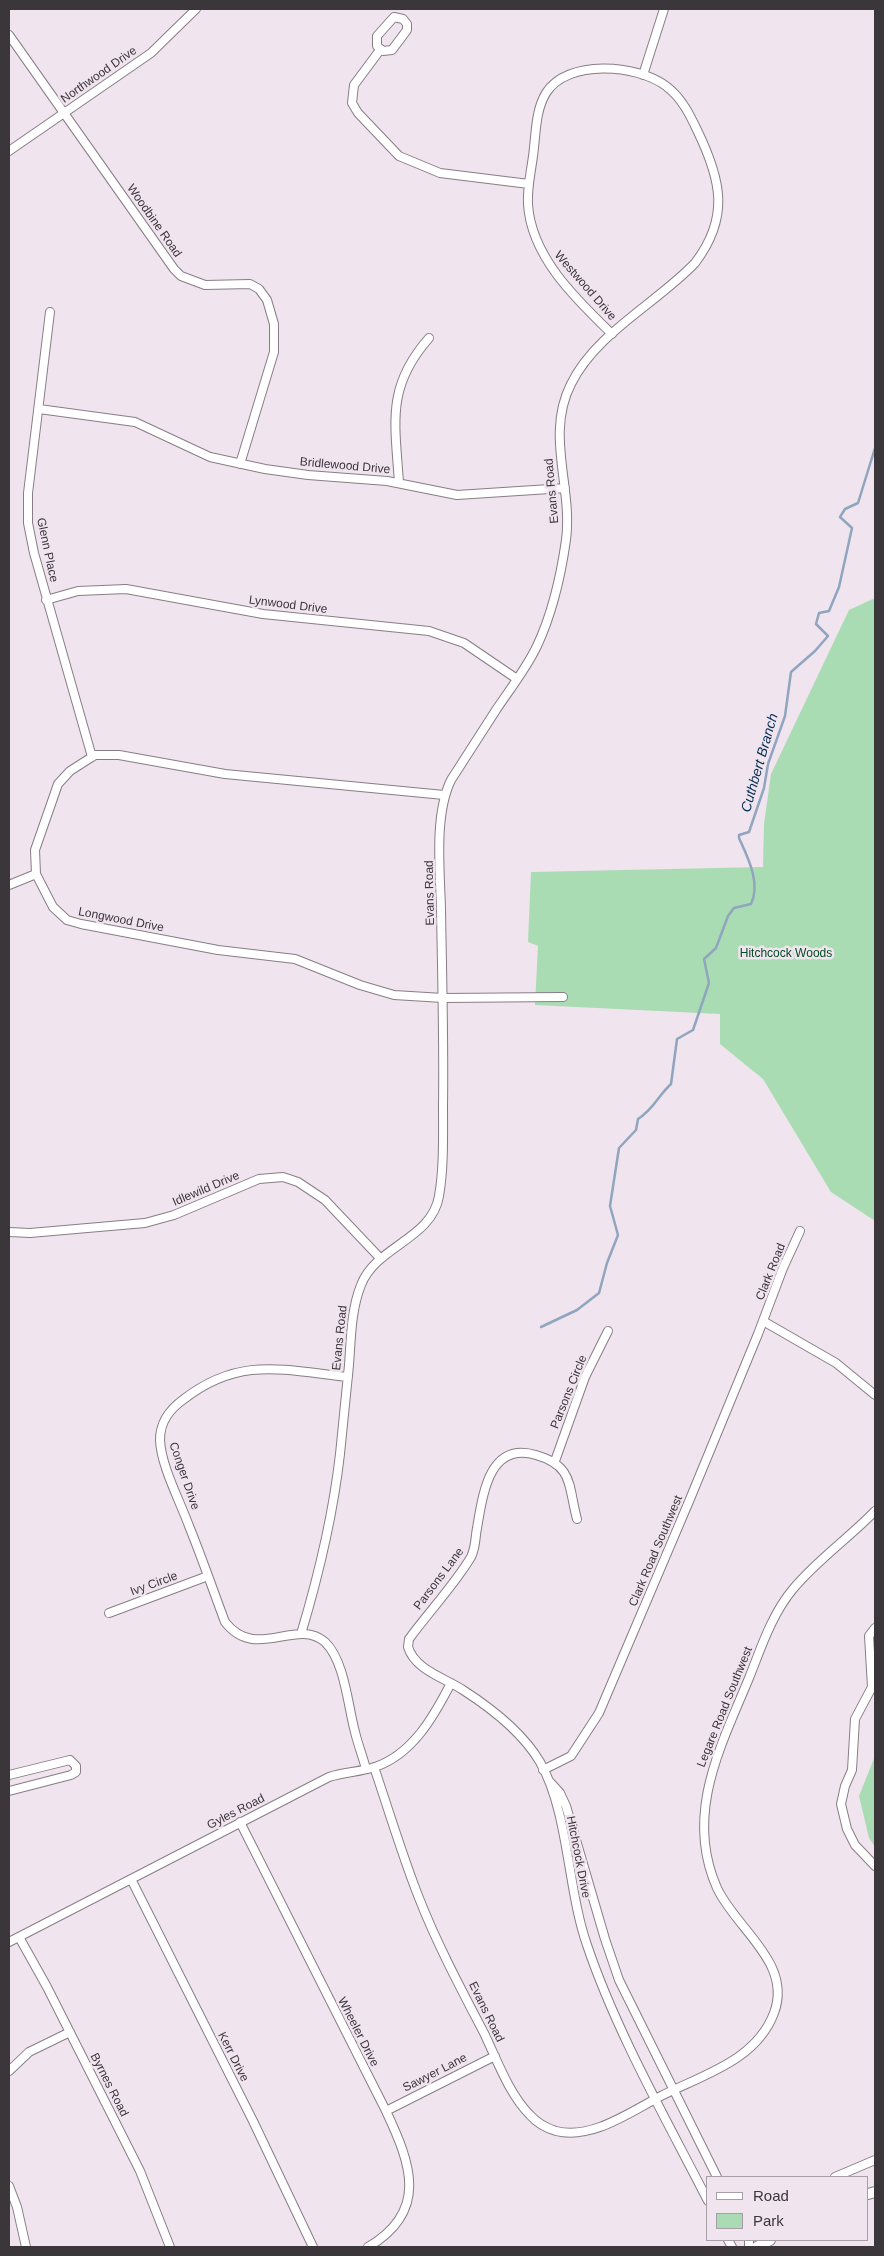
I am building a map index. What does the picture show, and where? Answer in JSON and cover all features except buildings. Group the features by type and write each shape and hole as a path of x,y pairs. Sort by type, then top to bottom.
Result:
{"main road":[{"path":"757,2247 768,2241"}],"street":[{"name":"Northwood Drive","path":"9,151 151,52 196,9"},
{"path":"643,75 664,9"},
{"path":"399,17 403,19 408,26 406,33 392,50 380,50 377,46 377,36 390,19 399,17"},
{"name":"Woodbine Road","path":"9,35 167,260 181,276 213,286 250,284 259,289 268,300 274,324 274,352 240,464"},
{"path":"380,50 354,85 352,103 358,113 399,156 440,173 529,184"},
{"name":"Westwood Drive","path":"612,334 559,277 541,250 528,207 536,123 543,99 552,85 566,75 581,70 610,70 643,75"},
{"name":"Evans Road","path":"643,75 666,86 681,102 692,120 713,164 718,187 717,214 707,245 695,262 612,334 584,362 564,400 558,435 568,521 559,577 540,638 517,679 451,780 444,795 440,819 444,1042 442,1162 438,1199 430,1216 417,1231 380,1258 367,1272 357,1295 352,1320 348,1377 330,1524 324,1555 301,1634 318,1638 324,1642 333,1654 346,1690 355,1732 387,1811 419,1899 494,2056 528,2114 542,2125 559,2132 587,2132 673,2090"},
{"name":"Glenn Place","path":"50,312 28,508 30,539 92,757"},
{"path":"399,483 396,408 398,394 412,357 429,338"},
{"name":"Bridlewood Drive","path":"38,409 130,421 146,426 193,451 240,464 308,475 399,483 432,492 458,495 565,488"},
{"name":"Lynwood Drive","path":"46,600 78,591 126,589 263,614 429,630 464,643 517,679"},
{"name":"Longwood Drive","path":"444,795 225,774 108,753 92,757 70,771 58,784 35,850 36,874 53,907 67,920 218,950 289,958 380,992 443,998 563,997"},
{"path":"9,884 36,874"},
{"name":"Idlewild Drive","path":"9,1232 30,1233 145,1223 174,1215 260,1179 283,1177 298,1182 325,1200 380,1258"},
{"name":"Clark Road","path":"763,1321 783,1268 800,1231"},
{"path":"763,1321 836,1363 875,1394"},
{"name":"Clark Road Southwest","path":"543,1770 571,1756 599,1713 763,1321"},
{"name":"Parsons Circle","path":"555,1461 585,1377 608,1331"},
{"name":"Conger Drive","path":"301,1634 252,1640 234,1632 225,1622 161,1449 161,1432 171,1409 203,1386 238,1371 269,1369 348,1377"},
{"name":"Parsons Lane","path":"547,1778 532,1750 514,1730 463,1690 435,1675 411,1654 408,1647 409,1639 474,1551 488,1478 495,1466 506,1456 519,1453 534,1454 555,1461"},
{"path":"555,1461 566,1475 578,1519"},
{"name":"Legare Road Southwest","path":"673,2090 715,2070 744,2053 764,2032 774,2011 778,1994 776,1977 761,1949 726,1904 709,1864 703,1823 707,1788 716,1757 764,1641 783,1602 804,1576 875,1512"},
{"name":"Ivy Circle","path":"109,1613 208,1576"},
{"path":"875,1628 869,1636 872,1687 856,1719 852,1770 840,1804 847,1829 855,1845 875,1866"},
{"name":"Gyles Road","path":"9,1942 330,1777 352,1770 370,1768 395,1756 423,1731 451,1683"},
{"path":"9,1775 70,1760 75,1763 77,1769 71,1775 9,1790"},
{"name":"Hitchcock Drive","path":"547,1778 560,1793 566,1806 605,1939 620,1980 716,2176"},
{"name":"Hitchcock Drive","path":"547,1778 561,1822 574,1897 586,1943 615,2017 706,2197"},
{"name":"Wheeler Drive","path":"240,1822 386,2111 406,2156 410,2174 410,2192 401,2216 386,2233 368,2247"},
{"name":"Kerr Drive","path":"131,1879 254,2121 313,2247"},
{"name":"Byrnes Road","path":"19,1937 70,2032 140,2171 170,2247"},
{"path":"9,2071 35,2049 70,2032"},
{"name":"Sawyer Lane","path":"386,2111 494,2056"},
{"path":"837,2176 875,2160"},
{"path":"9,2186 17,2207 26,2247"}],"green space":[{"name":"Hitchcock Woods","path":"875,598 875,1221 831,1192 763,1079 720,1044 720,1014 535,1005 538,946 528,942 531,872 763,867 764,824 771,774 849,610"},
{"path":"875,1756 875,1847 869,1838 859,1796"}],"waterway":[{"name":"Cuthbert Branch","path":"541,1327 577,1310 599,1293 607,1263 618,1235 610,1206 619,1148 636,1130 638,1119 648,1111 671,1084 677,1039 693,1030 709,983 704,959 716,948 728,916 734,908 751,904 755,888 754,879 739,835 749,832 764,788 768,764 785,716 791,672 815,651 828,636 816,624 819,613 829,611 839,587 852,528 840,517 845,509 858,503 875,448"}]}
